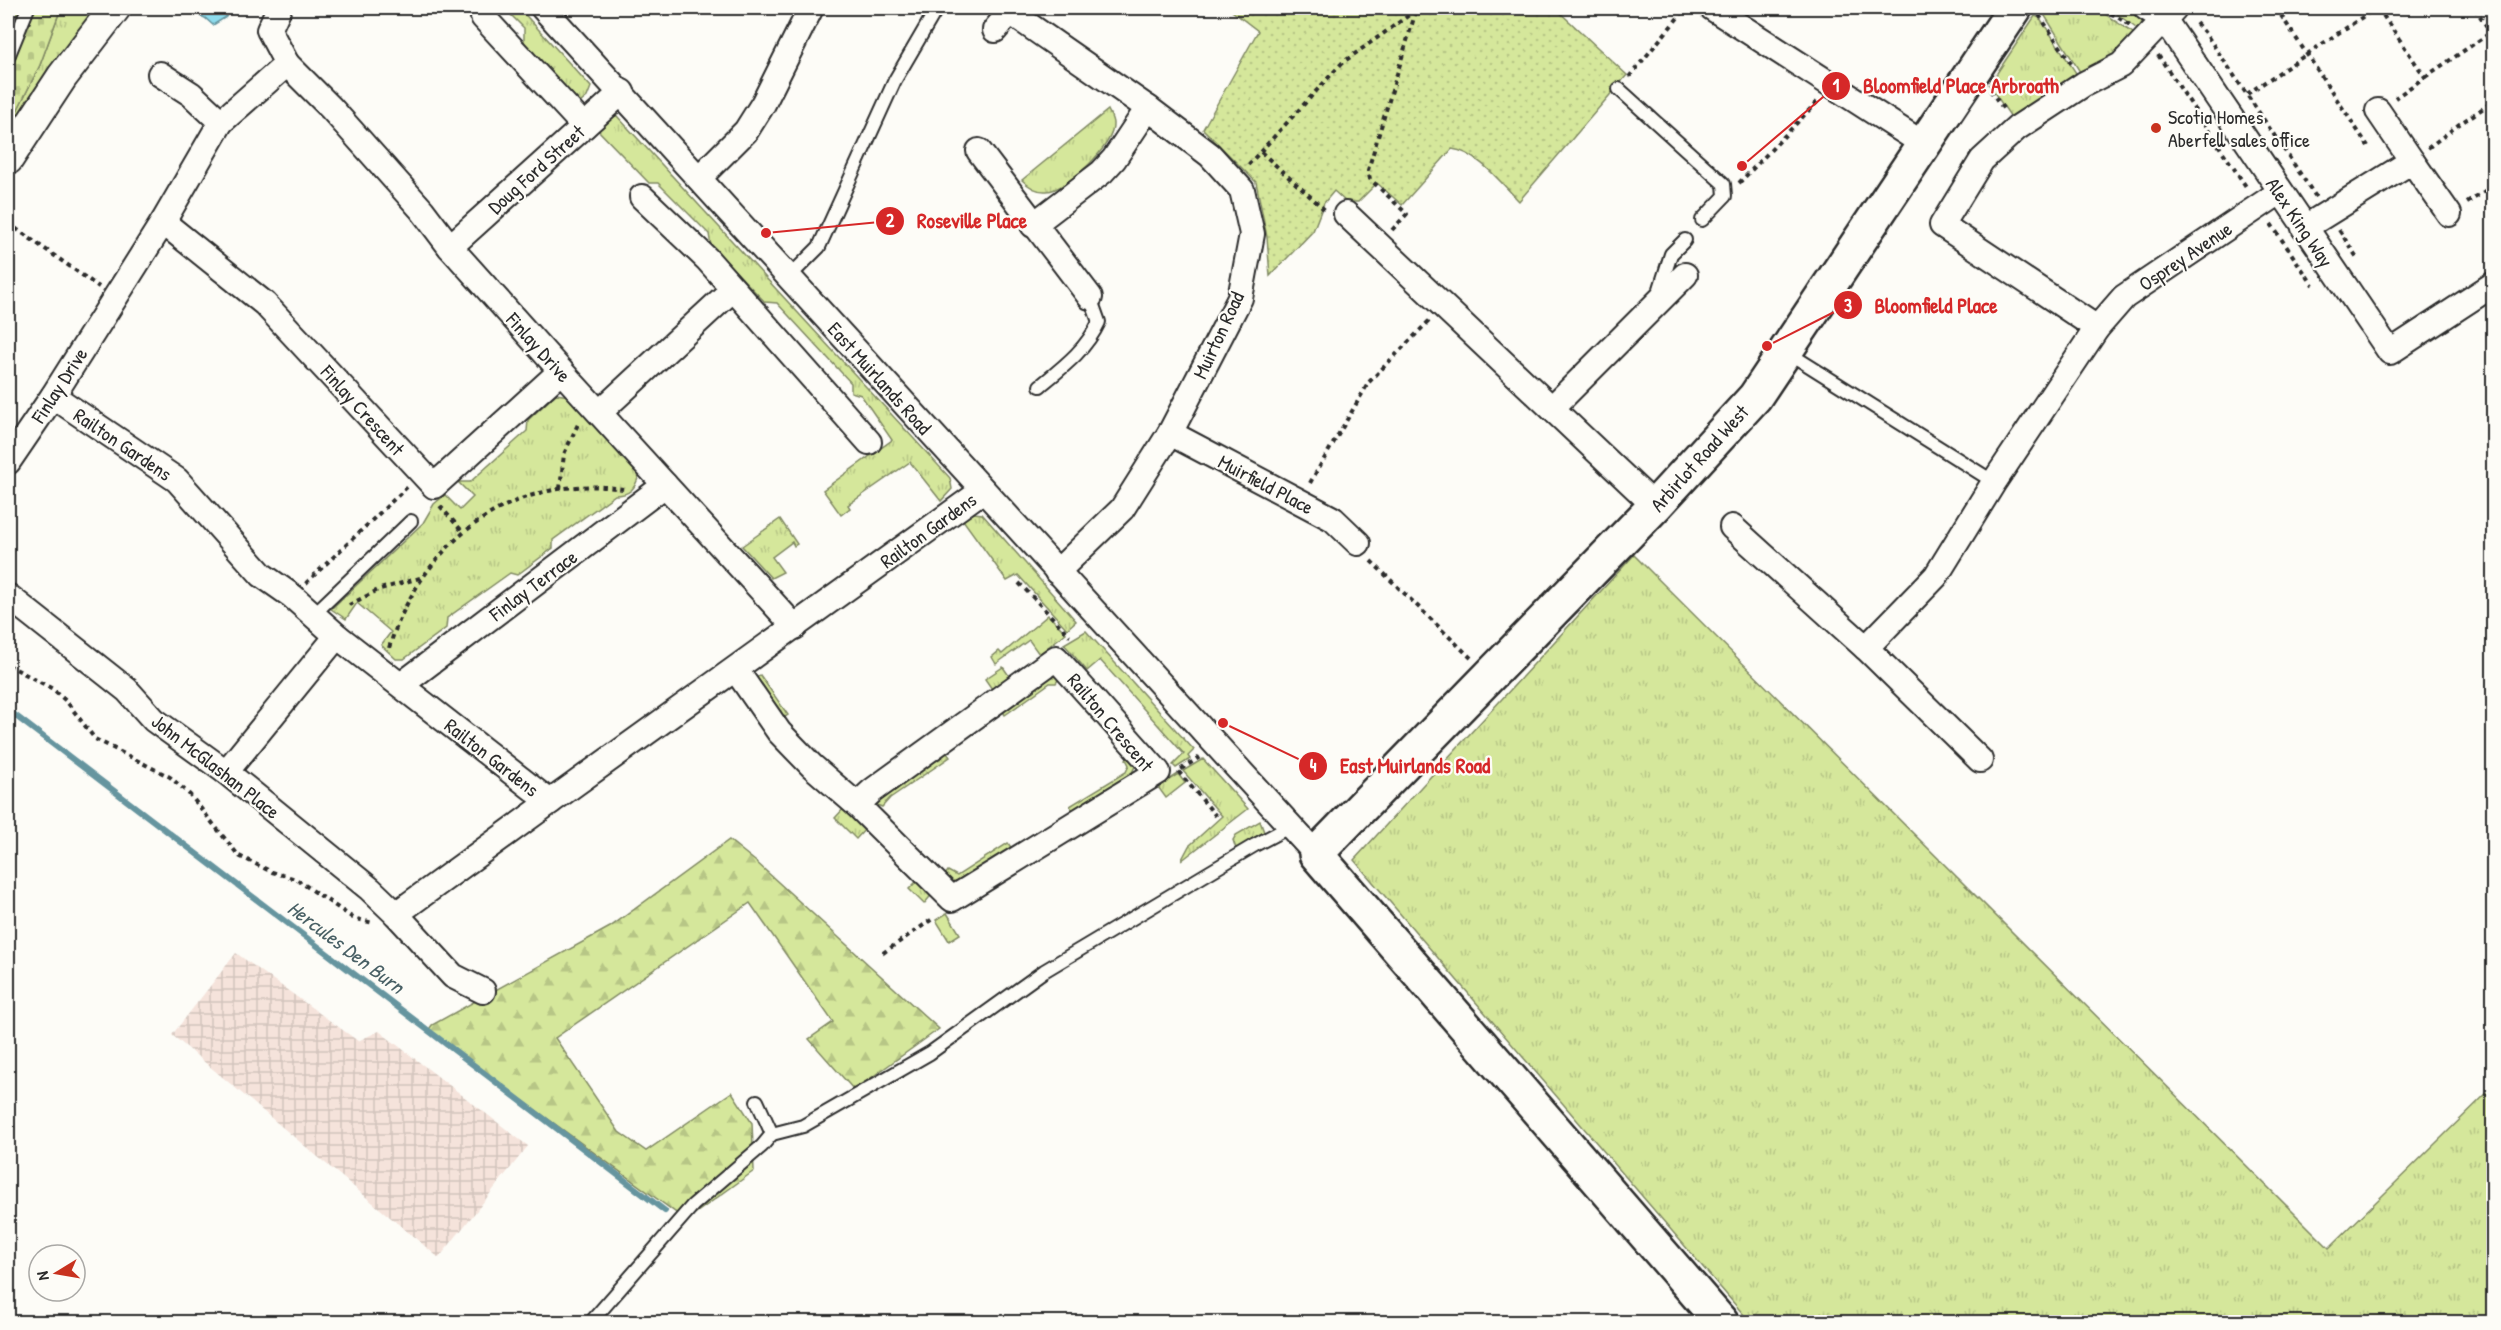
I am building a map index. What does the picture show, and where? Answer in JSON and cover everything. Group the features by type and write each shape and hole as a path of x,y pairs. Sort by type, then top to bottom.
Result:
{"main road":[{"name":"Arbirlot Road West","path":"1316,854 1491,677 1655,506 1755,397 1973,73 2026,10"},
{"path":"1316,854 1721,1323"}],"street":[{"path":"8,159 62,77 115,8"},
{"name":"Finlay Drive","path":"279,8 269,30 287,64 361,142 422,210 450,247 795,627"},
{"name":"East Muirlands Road","path":"543,8 1316,854"},
{"path":"699,178 746,131 763,104 811,8"},
{"path":"1712,8 1925,145"},
{"name":"Muirton Road","path":"994,30 1010,12 1148,108 1210,155 1242,190 1252,234 1240,298 1170,433 1122,509 1057,572"},
{"path":"2097,328 1942,225 1982,160 2017,128 2084,84 2121,65 2169,13"},
{"name":"Alex King Way","path":"2169,13 2280,192 2390,352 2493,284"},
{"path":"483,17 584,126"},
{"name":"Finlay Drive","path":"8,462 164,222 221,122 287,64"},
{"path":"159,74 191,94 221,122"},
{"name":"Doug Ford Street","path":"450,247 622,92"},
{"path":"1033,225 1102,172 1114,159 1148,108"},
{"path":"2378,111 2449,214"},
{"path":"979,152 1090,297"},
{"path":"2304,228 2412,161"},
{"name":"Osprey Avenue","path":"1866,648 1936,576 1994,482 2097,328 2124,297 2280,192"},
{"path":"642,197 707,259 869,442"},
{"path":"1346,214 1655,506"},
{"name":"Finlay Crescent","path":"164,222 265,304 421,474"},
{"path":"1552,408 1685,275"},
{"path":"597,409 733,289"},
{"path":"421,474 434,486 561,371"},
{"name":"Railton Gardens","path":"53,396 177,480 262,575 292,596 378,667 550,802 982,491"},
{"name":"Muirfield Place","path":"1170,433 1333,519 1358,543"},
{"name":"Finlay Terrace","path":"401,685 665,484"},
{"path":"1732,527 1866,648 1980,760"},
{"name":"John McGlashan Place","path":"8,596 127,690 154,720 226,772 370,889 453,976 483,991"},
{"path":"226,772 326,625"},
{"name":"Railton Crescent","path":"736,670 779,732 952,899 1158,772 1056,658 872,790 857,805"},
{"path":"396,914 550,802"}],"lane":[{"path":"8,57 11,39 28,8"},
{"path":"789,277 819,247 895,80 937,8"},
{"path":"1619,89 1724,184 1725,196 1702,220"},
{"path":"1655,305 1671,254 1685,240"},
{"path":"1040,386 1080,353 1092,338 1099,322 1090,297"},
{"path":"1786,351 1994,482"},
{"path":"326,625 411,521"},
{"path":"591,1323 693,1205 762,1146 772,1134 803,1126 930,1053 1044,971 1289,827"},
{"path":"757,1101 772,1134"}],"path":[{"path":"1619,89 1686,8"},
{"path":"2103,8 2133,27 2158,55 2313,285"},
{"path":"2276,8 2368,146"},
{"path":"2247,94 2377,8 2425,77"},
{"path":"2475,8 2493,39"},
{"path":"1232,180 1261,152 1342,63 1418,9"},
{"path":"1379,243 1407,214 1370,179 1368,170 1418,9"},
{"path":"2026,10 2084,84"},
{"path":"2169,13 2206,34 2358,259"},
{"path":"2355,126 2490,33"},
{"path":"1973,73 1991,91 2017,128"},
{"path":"1725,189 1743,182 1820,100"},
{"path":"2412,161 2458,124 2493,101"},
{"path":"1261,152 1334,219 1346,214"},
{"path":"2449,214 2493,185"},
{"path":"8,223 114,297"},
{"path":"1299,501 1369,382 1444,306"},
{"path":"560,489 562,462 569,440 580,419 597,409"},
{"path":"292,596 421,474"},
{"path":"378,667 388,652 397,624 421,578 443,550 470,527 522,499 579,486 632,490 643,501"},
{"path":"1358,543 1375,567 1491,677"},
{"path":"326,625 349,605 381,589 421,578"},
{"path":"1019,583 1070,636"},
{"path":"8,665 53,689 67,702 95,739 170,777 190,795 239,856 272,872 296,879 353,918 380,924 396,914"},
{"path":"1178,771 1216,816"},
{"path":"883,953 934,918"}],"shaded area":[{"path":"236,953 358,1041 379,1031 528,1146 439,1258 172,1035"}],"green space":[{"path":"8,8 61,8 40,65 8,129"},
{"path":"61,8 103,8 8,135 8,129 40,65"},
{"path":"504,8 519,8 591,87 587,97 575,107 524,51 524,28"},
{"path":"1228,8 1555,8 1627,75 1519,201 1480,162 1462,151 1452,149 1402,205 1377,183 1358,202 1346,202 1334,191 1324,203 1313,231 1270,276 1267,237 1256,182 1203,129 1258,31"},
{"path":"2040,8 2096,8 2136,35 2113,59 2082,75"},
{"path":"2109,8 2128,9 2135,12 2142,20 2140,31"},
{"path":"2035,16 2040,18 2078,76 2013,120 1989,85"},
{"path":"1108,110 1113,122 1112,133 1098,154 1077,175 1056,189 1047,191 1033,188 1022,180"},
{"path":"612,116 617,116 950,478 952,489 941,501 910,462 848,505 850,508 841,515 823,490 892,440 861,395 851,392 851,383 777,303 765,302 711,246 709,234 658,183 649,183 596,128"},
{"path":"556,394 569,396 639,475 631,490 625,494 615,495 553,540 553,548 517,575 510,573 447,618 446,628 404,659 396,659 381,645 391,632 357,603 346,619 331,609 423,523 434,504 445,495 460,510 473,497 458,482 470,482 527,431 528,420"},
{"path":"974,513 982,514 1076,621 1067,629 1018,575 1007,581 963,520"},
{"path":"780,519 797,544 794,546 792,542 772,557 783,572 771,578 742,546"},
{"path":"1634,555 2329,1248 2493,1087 2493,1322 1750,1322 1354,860"},
{"path":"1048,615 1066,633 1039,654 1029,640 996,664 992,657 999,651 1002,654"},
{"path":"1086,631 1194,750 1188,756 1190,759 1176,768 1173,765 1184,754 1100,660 1087,671 1064,644"},
{"path":"1003,667 1012,680 994,692 985,679"},
{"path":"760,675 788,715 782,719 754,680"},
{"path":"1060,677 1056,683 1050,683 1005,715 1002,710 1048,678"},
{"path":"945,750 950,757 890,798 882,807 877,805 878,800"},
{"path":"1130,754 1136,764 1130,777 1073,811 1070,806 1126,772 1129,765 1126,759"},
{"path":"1203,759 1248,809 1181,861 1189,846 1222,816 1183,771"},
{"path":"1178,774 1185,783 1166,798 1158,787"},
{"path":"845,807 867,827 856,839 835,818"},
{"path":"1260,821 1264,832 1236,849 1233,840 1236,835"},
{"path":"729,840 939,1029 854,1090 809,1039 833,1022 750,903 555,1038 619,1132 646,1151 732,1092 752,1123 754,1171 686,1220 428,1031 432,1025 610,927"},
{"path":"1008,843 1012,849 962,879 952,882 944,876 948,871 957,876"},
{"path":"920,878 934,892 924,904 909,889"},
{"path":"947,913 960,934 949,941 936,920"}],"water":[{"path":"189,8 228,8 226,17 213,25 205,18 187,10"}],"waterway":[{"name":"Hercules Den Burn","path":"8,710 665,1211"}],"place":[{"name":"Scotia Homes Aberfell sales office","path":"2156,128"},
{"name":"Bloomfield Place Arbroath","path":"1742,166"},
{"name":"Roseville Place","path":"766,233"},
{"name":"Bloomfield Place","path":"1767,346"},
{"name":"East Muirlands Road","path":"1223,723"}]}
